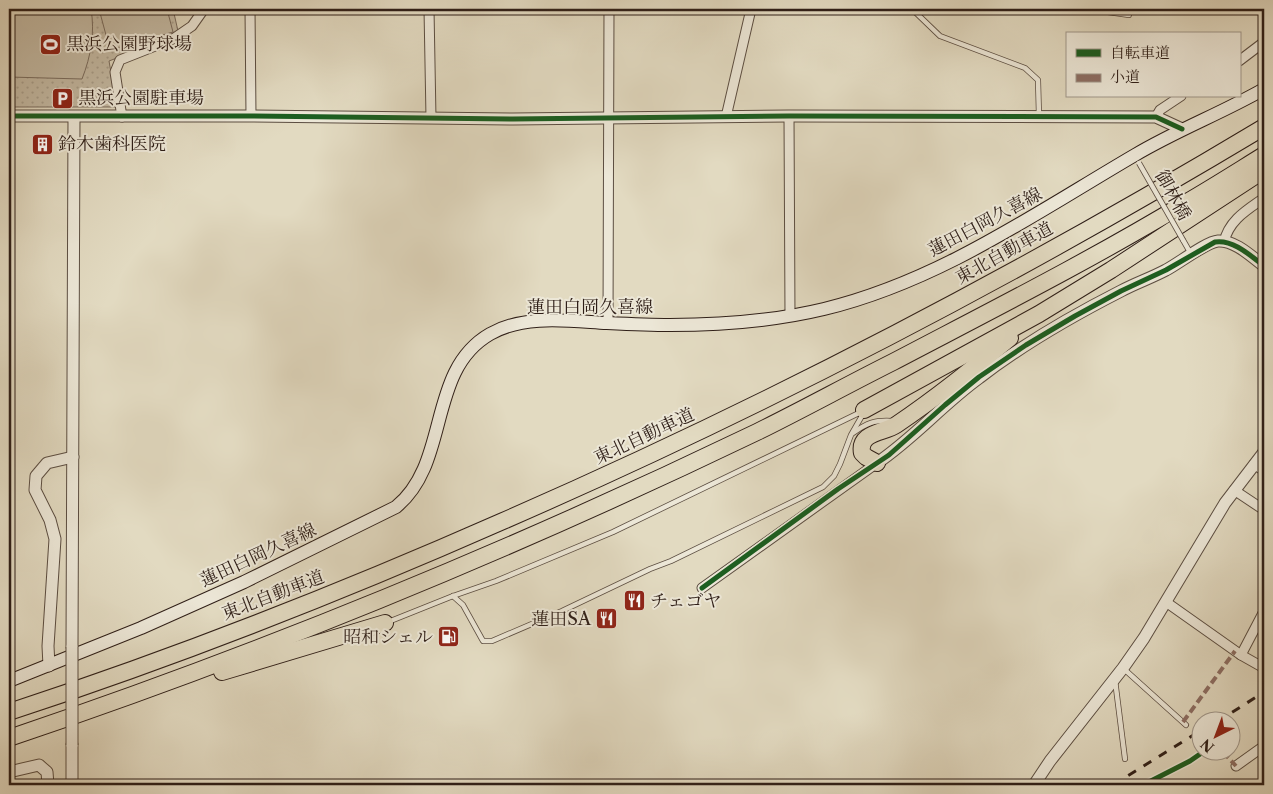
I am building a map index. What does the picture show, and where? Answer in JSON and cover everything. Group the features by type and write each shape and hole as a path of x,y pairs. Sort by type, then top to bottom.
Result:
{"highway":[{"name":"東北自動車道","path":"9,712 155,661 309,603 584,486 748,409 956,303 1182,176 1264,127"},
{"path":"9,738 95,709 239,655 448,572 561,523 760,430 1038,287 1172,211 1264,155"},
{"path":"864,410 1038,314 1111,270 1264,170"},
{"path":"877,463 863,455 862,443 866,438 890,429 903,420 999,348 1038,314"},
{"path":"138,692 187,682 293,652 385,623"}],"main road":[{"name":"蓮田白岡久喜線","path":"9,681 49,666 244,582 396,507 411,492 433,448 445,398 455,369 470,349 491,333 517,324 545,321 698,324 759,320 790,316 857,300 920,276 1008,232 1137,159 1182,129 1264,89"}],"street":[{"path":"122,117 116,72 120,60 173,39 192,26 204,9"},
{"path":"250,9 252,116"},
{"path":"429,9 431,118"},
{"path":"608,9 608,323"},
{"path":"726,116 751,9"},
{"path":"1240,60 1264,42"},
{"path":"1156,117 1160,110 1178,98"},
{"path":"9,116 252,116 382,119 726,116 1156,117 1182,129"},
{"path":"72,785 74,116"},
{"path":"789,116 790,316"},
{"path":"1224,242 1226,231 1231,224 1264,198"},
{"path":"702,588 894,451 945,404 979,377 1026,345 1075,316 1121,291 1166,270 1210,243 1224,242 1233,245 1264,266"},
{"path":"1034,785 1050,761 1123,668 1166,602 1234,490 1264,452"},
{"path":"49,666 48,646 55,539 50,520 35,490 36,476 47,463 73,457"},
{"path":"1254,464 1264,471"},
{"path":"1234,490 1264,510"},
{"path":"1166,602 1241,656 1264,668"},
{"path":"1241,656 1263,613"},
{"path":"1236,766 1264,746"},
{"path":"9,772 39,765 47,772 48,785"}],"lane":[{"path":"912,9 940,36 1025,68 1038,80 1039,118"},
{"path":"1087,9 1129,14 1130,9"},
{"name":"御林橋","path":"1137,159 1192,255"},
{"path":"453,596 467,609 483,641 492,642 562,611 823,488 834,476 864,410"},
{"path":"385,623 496,581 613,532 864,410"},
{"path":"851,435 866,424 878,420 903,420"},
{"path":"1123,668 1186,725"},
{"path":"1115,679 1125,759"}],"shaded area":[{"path":"9,9 173,9 178,31 151,45 109,61 117,107 9,107"},
{"name":"黒浜公園野球場","path":"9,9 91,9 93,27 91,44 88,62 82,79 9,77"},
{"path":"99,9 167,9 173,32 110,50"}],"railway":[{"path":"1233,712 1264,692"},
{"path":"1113,785 1190,737"}],"marked path":[{"path":"1183,722 1235,651"},
{"path":"1232,762 1236,766"}],"cycle path":[{"path":"9,116 513,119 789,116 1156,117 1182,129"},
{"path":"702,588 838,489 889,455 979,377 1026,345 1075,316 1121,291 1166,270 1215,242 1228,243 1235,246 1248,253 1264,266"},
{"path":"1143,785 1190,761"}],"place":[{"name":"黒浜公園野球場","path":"50,44"},
{"name":"黒浜公園駐車場","path":"62,98"},
{"name":"鈴木歯科医院","path":"42,144"},
{"name":"チェゴヤ","path":"634,601"},
{"name":"蓮田SA","path":"607,619"},
{"name":"昭和シェル","path":"449,637"}]}
